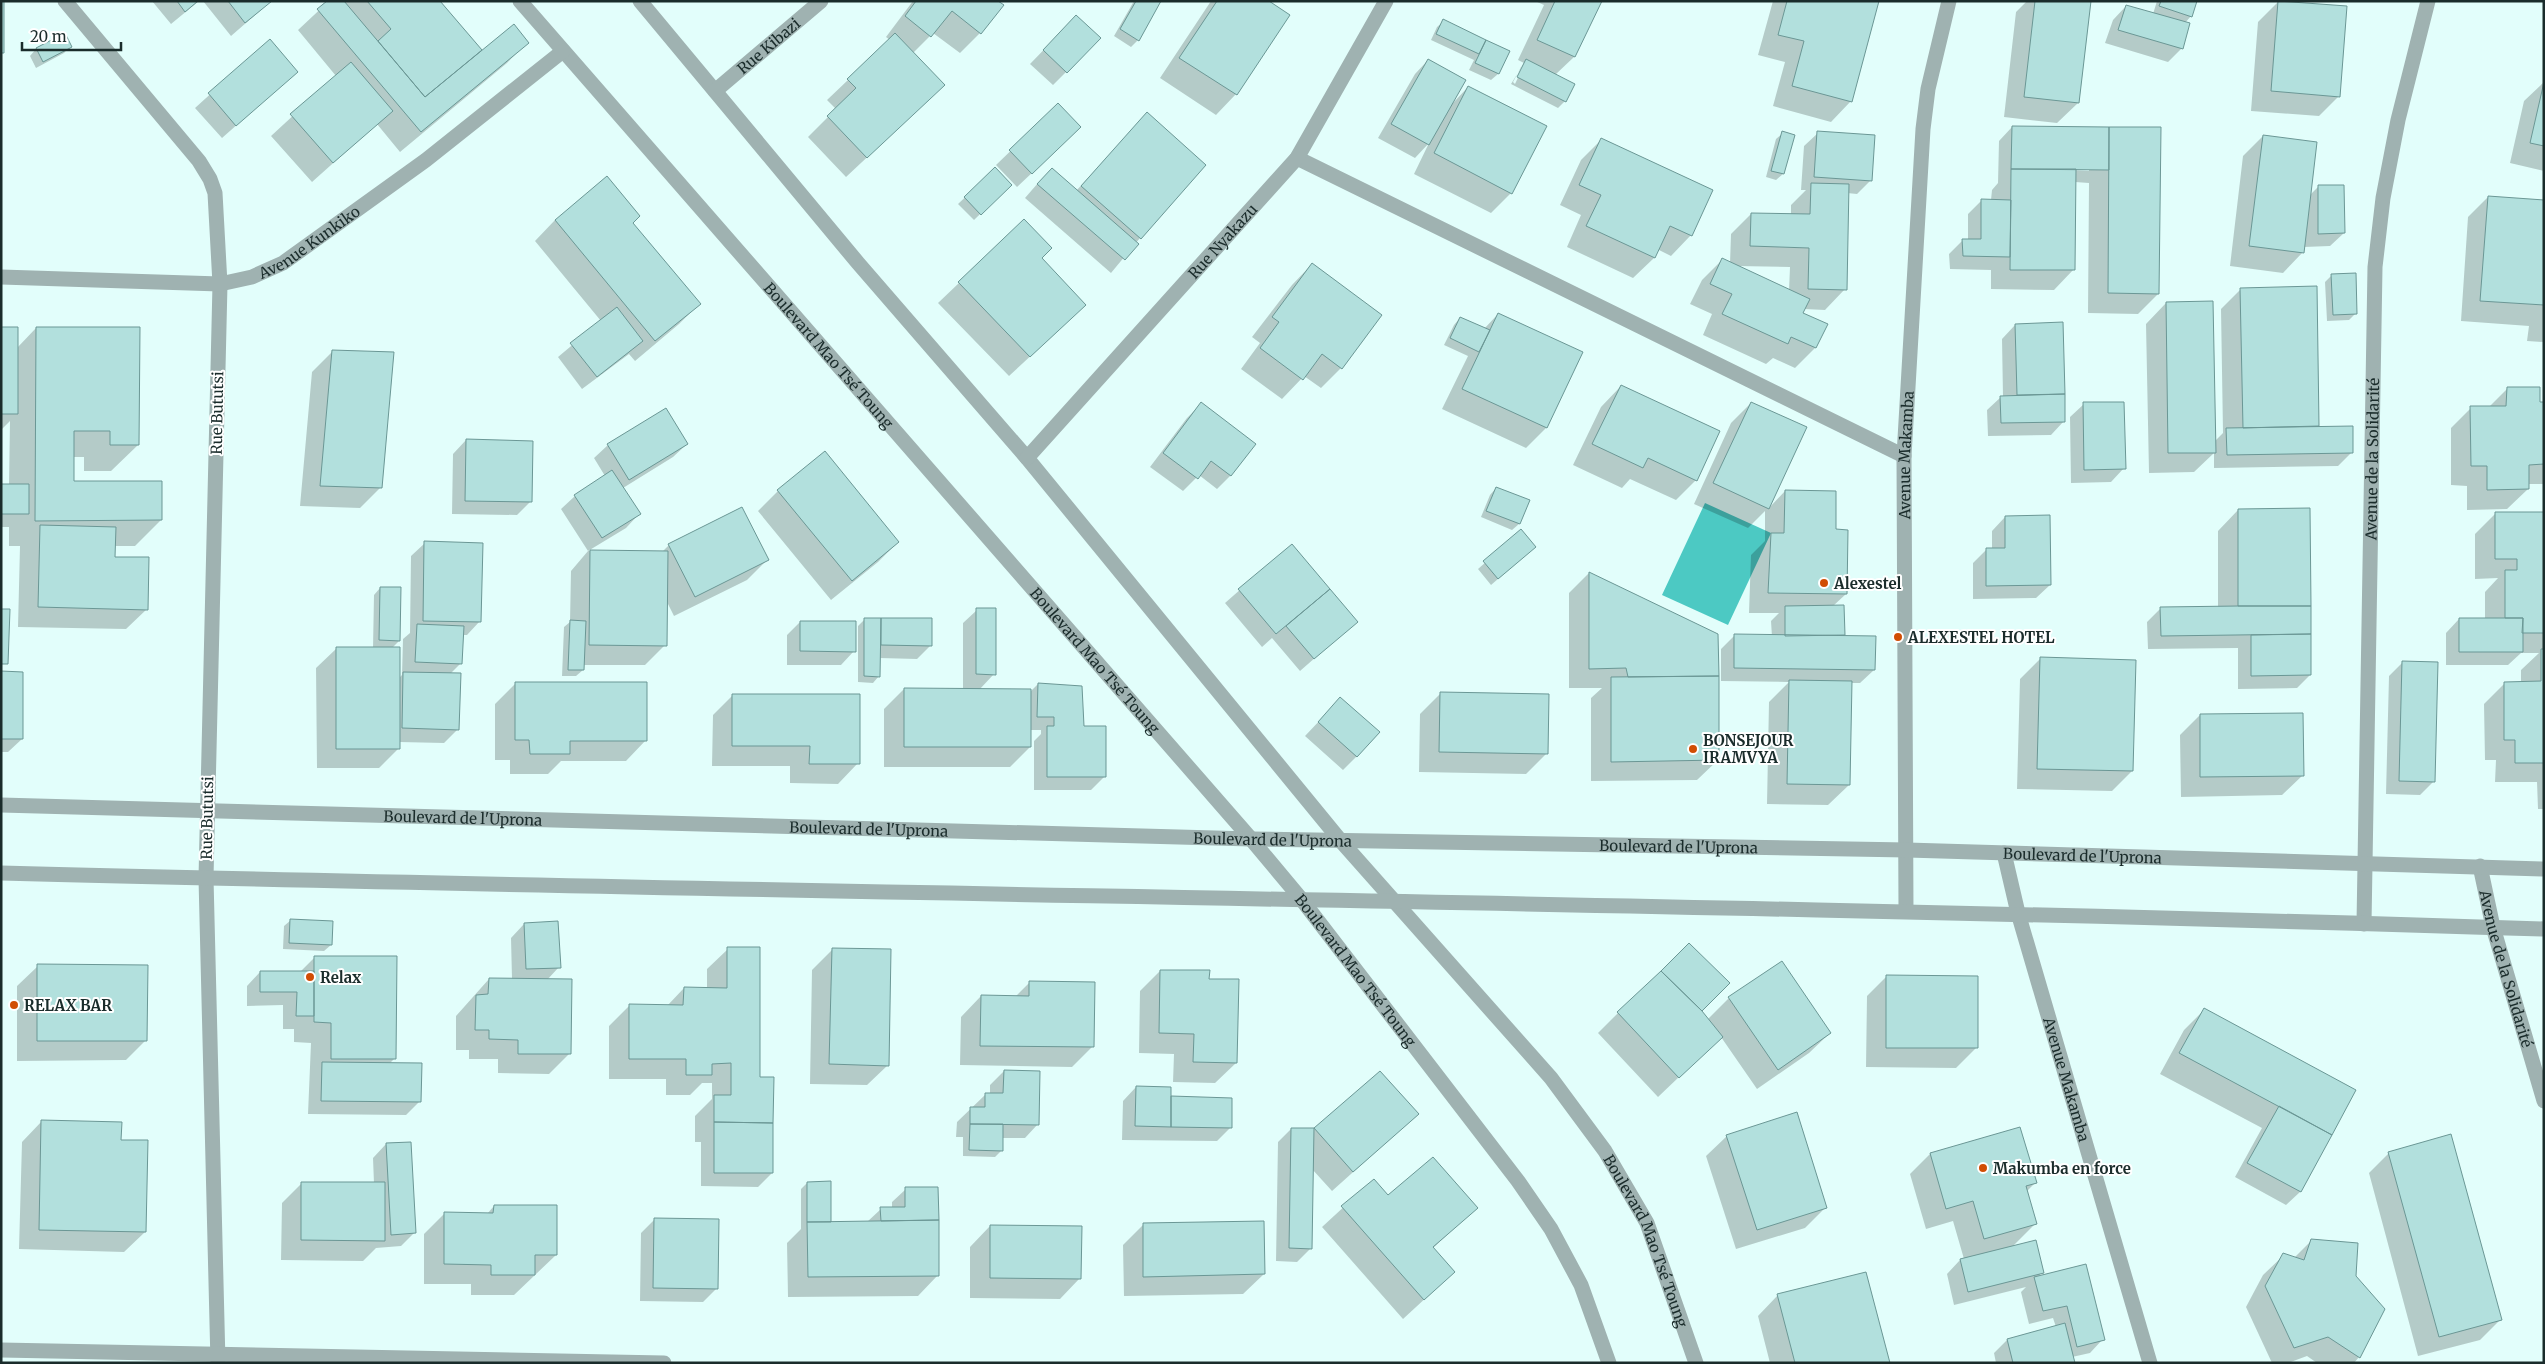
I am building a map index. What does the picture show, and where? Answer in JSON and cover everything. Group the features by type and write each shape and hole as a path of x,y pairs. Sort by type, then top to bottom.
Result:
{"street":[{"name":"Rue Bututsi","path":"64,1 199,161 210,179 215,193 220,284 206,878 218,1359"},
{"name":"Boulevard Mao Tsé Toung","path":"520,1 1251,839 1302,900 1518,1181 1545,1221 1581,1285 1609,1363"},
{"name":"Boulevard Mao Tsé Toung","path":"640,1 858,263 1027,458 1340,840 1398,902 1551,1078 1605,1151 1648,1223 1696,1363"},
{"name":"Rue Kibazi","path":"715,91 821,1"},
{"name":"Rue Nyakazu","path":"1027,458 1297,158 1386,1"},
{"name":"Avenue Makamba","path":"1906,911 1904,456 1923,129 1928,89 1949,1"},
{"name":"Avenue de la Solidarité","path":"2364,924 2375,267 2383,198 2396,130 2428,1"},
{"name":"Avenue Kunkiko","path":"1,277 220,284 252,277 283,263 426,160 562,51"},
{"path":"1297,158 1904,456"},
{"name":"Boulevard de l'Uprona","path":"1,806 1251,839 1906,850 2544,869"},
{"name":"Avenue Makamba","path":"2004,853 2018,914 2150,1363"},
{"name":"Avenue de la Solidarité","path":"2480,866 2492,928 2544,1101"},
{"path":"1,873 1906,911 2544,929"},
{"path":"1,1350 218,1359 664,1363"}],"water":[{"path":"1705,503 1771,533 1728,625 1662,595"}],"building":[{"path":"1,1 4,1 4,53 1,53"},
{"path":"177,1 198,1 185,12"},
{"path":"228,1 272,1 245,23"},
{"path":"327,1 344,1 425,97 514,24 529,43 421,132 317,9"},
{"path":"367,1 440,1 482,50 425,97 378,41 391,29"},
{"path":"916,1 998,1 1004,5 981,34 952,11 931,37 905,16"},
{"path":"1136,1 1161,1 1139,41 1120,29"},
{"path":"1217,1 1269,1 1290,15 1237,95 1179,58"},
{"path":"1555,1 1602,1 1575,57 1537,40"},
{"path":"1787,1 1879,1 1852,102 1792,86 1804,41 1778,35"},
{"path":"2035,1 2091,1 2079,103 2024,97"},
{"path":"2161,1 2197,1 2192,17 2159,6"},
{"path":"2278,1 2347,6 2340,97 2271,91"},
{"path":"2126,5 2190,23 2183,49 2118,30"},
{"path":"1076,15 1101,38 1067,73 1043,50"},
{"path":"1443,19 1486,40 1479,54 1436,34"},
{"path":"65,33 72,47 43,62 36,48"},
{"path":"895,33 945,85 867,158 827,116 856,88 847,79"},
{"path":"270,39 298,72 236,126 208,93"},
{"path":"1486,40 1510,51 1499,74 1475,63"},
{"path":"1428,59 1466,80 1429,145 1391,124"},
{"path":"1526,59 1575,84 1566,102 1517,77"},
{"path":"351,62 393,111 333,163 290,114"},
{"path":"2544,82 2544,146 2530,143"},
{"path":"1468,86 1547,126 1512,194 1434,153"},
{"path":"1058,103 1081,127 1032,174 1009,150"},
{"path":"1147,112 1206,165 1141,239 1081,186"},
{"path":"2012,126 2109,127 2109,170 2011,169"},
{"path":"2109,127 2161,127 2159,294 2108,293"},
{"path":"1782,131 1795,135 1784,174 1771,171"},
{"path":"1817,131 1875,135 1872,181 1814,177"},
{"path":"2263,135 2317,142 2304,253 2249,246"},
{"path":"1601,138 1713,190 1692,236 1670,226 1655,258 1586,226 1601,195 1579,185"},
{"path":"995,167 1012,185 981,215 964,197"},
{"path":"1052,168 1139,244 1125,260 1037,184"},
{"path":"2011,169 2076,169 2075,270 2010,270"},
{"path":"607,176 640,216 633,223 701,304 655,341 555,220"},
{"path":"1811,183 1849,184 1847,290 1808,289 1809,248 1750,246 1751,213 1810,214"},
{"path":"2318,185 2344,185 2345,233 2318,234"},
{"path":"2488,196 2544,200 2544,305 2480,301"},
{"path":"1981,199 2011,200 2010,257 1963,256 1962,239 1981,239"},
{"path":"1024,219 1052,248 1042,258 1086,305 1030,357 958,282"},
{"path":"1722,258 1810,299 1803,313 1828,324 1816,348 1791,337 1788,344 1722,314 1732,294 1710,284"},
{"path":"1312,263 1382,315 1342,369 1322,354 1303,380 1260,348 1279,322 1272,317"},
{"path":"2356,273 2357,314 2333,315 2331,274"},
{"path":"2317,286 2319,426 2243,428 2240,288"},
{"path":"2213,301 2216,453 2168,453 2166,302"},
{"path":"617,307 643,341 597,377 570,343"},
{"path":"1498,313 1583,352 1547,428 1462,389"},
{"path":"1460,317 1490,330 1479,352 1450,338"},
{"path":"2063,322 2065,394 2017,395 2015,324"},
{"path":"1,327 18,327 18,414 1,414"},
{"path":"36,327 140,327 139,445 110,445 110,431 74,431 74,481 162,481 162,520 35,521"},
{"path":"332,350 394,352 382,488 320,486"},
{"path":"1621,385 1720,431 1697,481 1648,458 1643,468 1592,444"},
{"path":"2507,387 2540,387 2540,402 2544,402 2544,464 2529,465 2529,489 2487,490 2487,466 2471,466 2470,406 2506,406"},
{"path":"2065,394 2065,422 2001,423 2000,396"},
{"path":"1201,402 1256,444 1231,476 1211,461 1198,479 1163,453"},
{"path":"1751,402 1807,427 1769,509 1713,483"},
{"path":"2083,402 2124,402 2126,469 2084,470"},
{"path":"666,408 688,444 629,480 607,444"},
{"path":"2353,426 2353,453 2227,455 2226,428"},
{"path":"466,439 533,441 532,502 465,501"},
{"path":"825,451 899,542 852,581 777,490"},
{"path":"612,470 641,514 602,538 574,495"},
{"path":"1,484 29,484 29,514 1,514"},
{"path":"1496,487 1530,500 1520,524 1486,511"},
{"path":"1785,490 1836,491 1836,529 1848,530 1847,594 1768,593 1771,533 1784,533"},
{"path":"742,507 769,560 695,597 668,544"},
{"path":"2310,508 2311,606 2238,606 2238,509"},
{"path":"2495,512 2544,512 2544,633 2522,633 2523,618 2505,618 2505,570 2517,570 2517,559 2495,559"},
{"path":"2050,515 2051,585 1986,586 1986,548 2005,548 2005,516"},
{"path":"40,525 116,527 115,557 149,557 148,610 38,607"},
{"path":"1521,529 1536,547 1498,579 1483,561"},
{"path":"424,541 483,543 481,622 423,621"},
{"path":"1292,544 1330,589 1276,634 1238,589"},
{"path":"590,550 668,551 667,646 589,645"},
{"path":"1589,572 1718,634 1719,676 1628,677 1626,668 1589,669"},
{"path":"380,587 401,587 400,641 379,640"},
{"path":"1330,589 1358,622 1314,659 1286,626"},
{"path":"1844,605 1845,635 1785,636 1785,606"},
{"path":"2311,606 2311,634 2161,636 2160,607"},
{"path":"976,608 996,608 996,675 976,674"},
{"path":"1,609 10,609 8,664 1,664"},
{"path":"864,618 881,618 880,677 864,676"},
{"path":"881,618 932,618 932,646 881,645"},
{"path":"2459,618 2523,618 2523,652 2459,652"},
{"path":"570,620 586,621 584,670 568,670"},
{"path":"800,621 856,621 856,652 800,651"},
{"path":"417,624 464,626 462,664 415,662"},
{"path":"1734,634 1876,636 1875,670 1734,668"},
{"path":"2311,634 2311,675 2251,676 2251,635"},
{"path":"336,647 400,647 400,749 336,749"},
{"path":"2541,649 2544,649 2544,763 2515,763 2515,740 2504,740 2504,682 2541,681"},
{"path":"2040,657 2136,660 2133,771 2037,769"},
{"path":"2402,661 2438,662 2435,782 2399,781"},
{"path":"1,671 23,672 23,739 1,739"},
{"path":"403,672 461,673 459,730 402,728"},
{"path":"1719,676 1719,760 1611,762 1611,677"},
{"path":"1789,680 1852,681 1850,785 1787,784"},
{"path":"515,682 647,682 647,741 570,741 570,754 530,754 529,740 515,740"},
{"path":"1038,683 1082,686 1084,726 1106,726 1106,777 1047,777 1047,726 1054,726 1054,717 1037,717"},
{"path":"904,688 1031,689 1031,747 904,747"},
{"path":"1440,692 1549,694 1548,754 1439,752"},
{"path":"732,694 860,694 860,764 809,764 810,746 732,746"},
{"path":"1340,697 1380,732 1357,757 1318,722"},
{"path":"2303,713 2304,776 2200,777 2200,714"},
{"path":"290,919 333,921 332,945 289,943"},
{"path":"558,921 561,968 526,969 524,923"},
{"path":"1689,943 1730,983 1702,1011 1661,971"},
{"path":"727,947 760,947 760,1077 774,1077 773,1123 714,1122 714,1095 731,1095 731,1063 712,1064 712,1075 686,1075 686,1059 629,1059 629,1004 683,1005 684,987 727,988"},
{"path":"832,948 891,949 889,1066 829,1064"},
{"path":"314,956 397,956 396,1059 331,1059 331,1023 314,1022"},
{"path":"1782,961 1831,1033 1778,1070 1728,997"},
{"path":"37,964 148,965 147,1041 37,1041"},
{"path":"1160,970 1210,970 1209,979 1239,979 1237,1063 1193,1062 1194,1034 1159,1033"},
{"path":"260,971 314,971 314,1016 296,1016 297,992 260,992"},
{"path":"1661,971 1702,1011 1723,1037 1679,1078 1617,1012"},
{"path":"1886,975 1978,976 1978,1048 1886,1048"},
{"path":"489,978 572,979 571,1054 518,1054 518,1040 489,1039 489,1030 475,1030 476,995 488,994"},
{"path":"1029,981 1095,982 1094,1047 980,1046 981,995 1029,996"},
{"path":"2204,1008 2356,1090 2332,1135 2179,1053"},
{"path":"322,1062 422,1063 421,1102 321,1101"},
{"path":"1004,1070 1040,1071 1039,1125 970,1124 970,1107 985,1107 985,1093 1003,1093"},
{"path":"1380,1071 1419,1114 1353,1172 1314,1128"},
{"path":"1136,1086 1171,1087 1171,1127 1135,1126"},
{"path":"1171,1096 1232,1098 1232,1128 1171,1127"},
{"path":"2279,1106 2332,1135 2301,1192 2247,1163"},
{"path":"1797,1112 1827,1208 1757,1230 1726,1135"},
{"path":"41,1120 122,1122 121,1140 148,1140 146,1232 39,1230"},
{"path":"714,1122 773,1123 773,1173 714,1173"},
{"path":"970,1124 1003,1124 1003,1151 969,1150"},
{"name":"Makumba en force","path":"2020,1127 2037,1183 2026,1186 2037,1224 1984,1239 1973,1201 1946,1209 1930,1153"},
{"path":"1291,1128 1314,1128 1312,1249 1289,1248"},
{"path":"2451,1134 2502,1320 2439,1337 2388,1152"},
{"path":"411,1142 416,1233 391,1235 386,1143"},
{"path":"1433,1157 1478,1208 1433,1247 1455,1272 1424,1300 1341,1206 1374,1179 1388,1195"},
{"path":"831,1181 831,1222 807,1222 807,1182"},
{"path":"301,1182 385,1182 385,1241 301,1240"},
{"path":"905,1187 938,1187 939,1220 881,1221 880,1207 905,1207"},
{"path":"494,1205 557,1205 557,1255 535,1255 535,1275 491,1275 491,1265 444,1264 444,1212 493,1213"},
{"path":"654,1218 719,1219 718,1289 653,1288"},
{"path":"939,1220 939,1276 808,1277 807,1222"},
{"path":"1264,1221 1265,1274 1143,1277 1143,1223"},
{"path":"990,1225 1082,1226 1081,1279 990,1278"},
{"path":"2311,1239 2358,1243 2356,1276 2385,1309 2360,1358 2328,1337 2294,1348 2265,1286 2283,1253 2304,1260"},
{"path":"2036,1240 2044,1273 1968,1292 1960,1259"},
{"path":"2086,1264 2105,1340 2077,1347 2067,1306 2043,1311 2034,1277"},
{"path":"1866,1272 1890,1363 1795,1363 1777,1294"},
{"path":"2065,1323 2075,1363 2013,1363 2007,1339"}],"place":[{"name":"Alexestel","path":"1824,583"},
{"name":"ALEXESTEL HOTEL","path":"1898,637"},
{"name":"BONSEJOUR IRAMVYA","path":"1693,749"},
{"name":"Relax","path":"310,977"},
{"name":"RELAX BAR","path":"14,1005"},
{"name":"Makumba en force","path":"1983,1168"}]}
